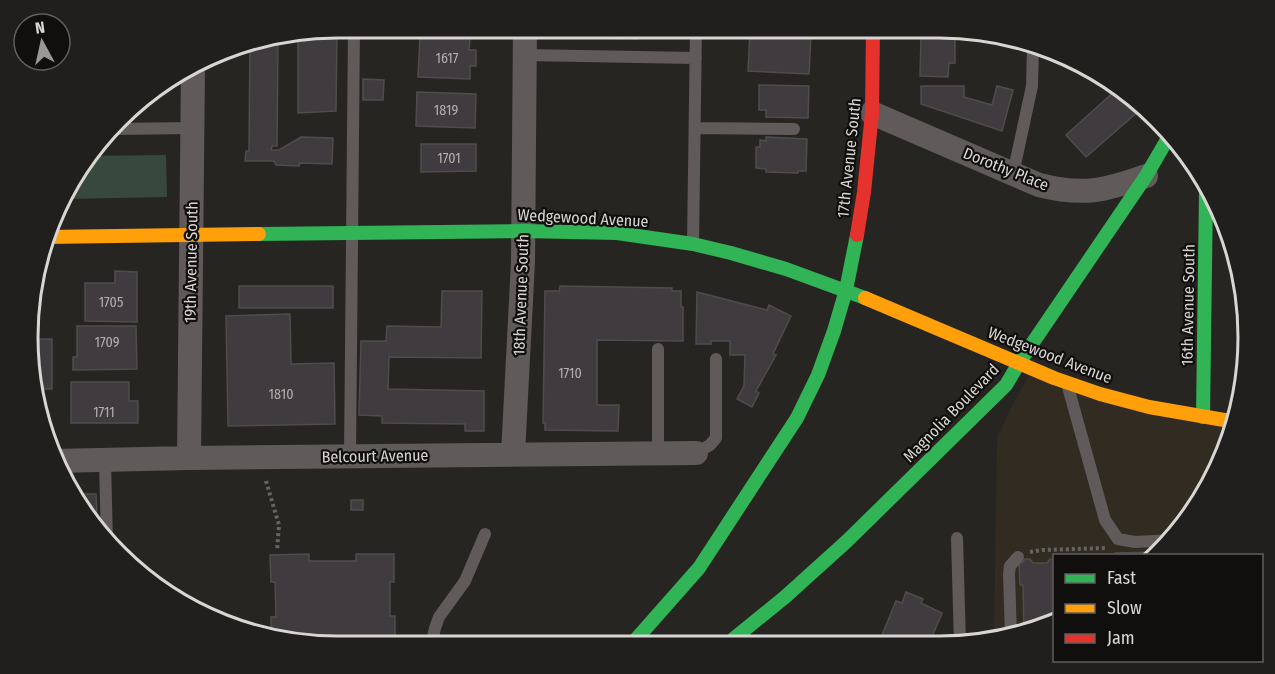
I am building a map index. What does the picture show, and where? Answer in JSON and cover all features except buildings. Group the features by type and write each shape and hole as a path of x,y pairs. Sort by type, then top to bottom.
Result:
{"main road":[{"name":"17th Avenue South","path":"846,290 864,192 872,113 873,37"},
{"name":"Magnolia Boulevard","path":"737,636 785,597 847,541 1006,385 1146,176 1165,143"},
{"name":"16th Avenue South","path":"1203,417 1206,203"},
{"name":"Wedgewood Avenue","path":"55,237 523,231 617,233 693,244 786,269 846,290 1067,383 1149,407 1226,420"},
{"path":"638,636 699,568 797,418 818,375 846,290"}],"street":[{"name":"18th Avenue South","path":"513,454 523,231 525,37"},
{"name":"19th Avenue South","path":"189,458 194,74"},
{"name":"Dorothy Place","path":"872,113 1013,174 1053,188 1097,191 1146,176"},
{"name":"Belcourt Avenue","path":"64,461 696,453"}],"lane":[{"path":"351,456 354,37"},
{"path":"693,244 696,37"},
{"path":"1013,174 1032,86 1033,53"},
{"path":"525,55 696,58"},
{"path":"122,129 193,128"},
{"path":"695,128 794,129"},
{"path":"658,349 658,453"},
{"path":"696,453 710,445 716,438 716,360"},
{"path":"1067,383 1105,520 1118,539 1135,542 1157,541"},
{"path":"105,460 107,528"},
{"path":"433,636 439,617 465,580 485,534"},
{"path":"957,538 960,636"},
{"path":"1011,627 1009,573 1010,566 1018,557"}],"path":[{"path":"266,481 279,525 277,551"},
{"path":"1018,557 1034,550 1109,548"}],"shaded area":[{"path":"1033,369 1226,418 1215,452 1197,487 1176,519 1150,549 1144,554 1053,554 1053,614 994,631 997,438"}],"green space":[{"path":"166,155 167,197 71,199 98,156"}],"traffic: fast":[{"path":"737,636 785,597 847,541 1006,385 1146,176 1165,143"},
{"path":"1203,417 1206,203"},
{"path":"259,234 523,231 617,233 693,244 731,253 786,269 865,298"},
{"path":"639,636 699,568 797,418 818,375 834,331 846,290 857,235"}],"traffic: slow":[{"path":"55,237 259,234"},
{"path":"865,298 1054,378 1100,394 1149,407 1226,420"}],"traffic: jam":[{"path":"857,235 872,113 873,37"}]}
